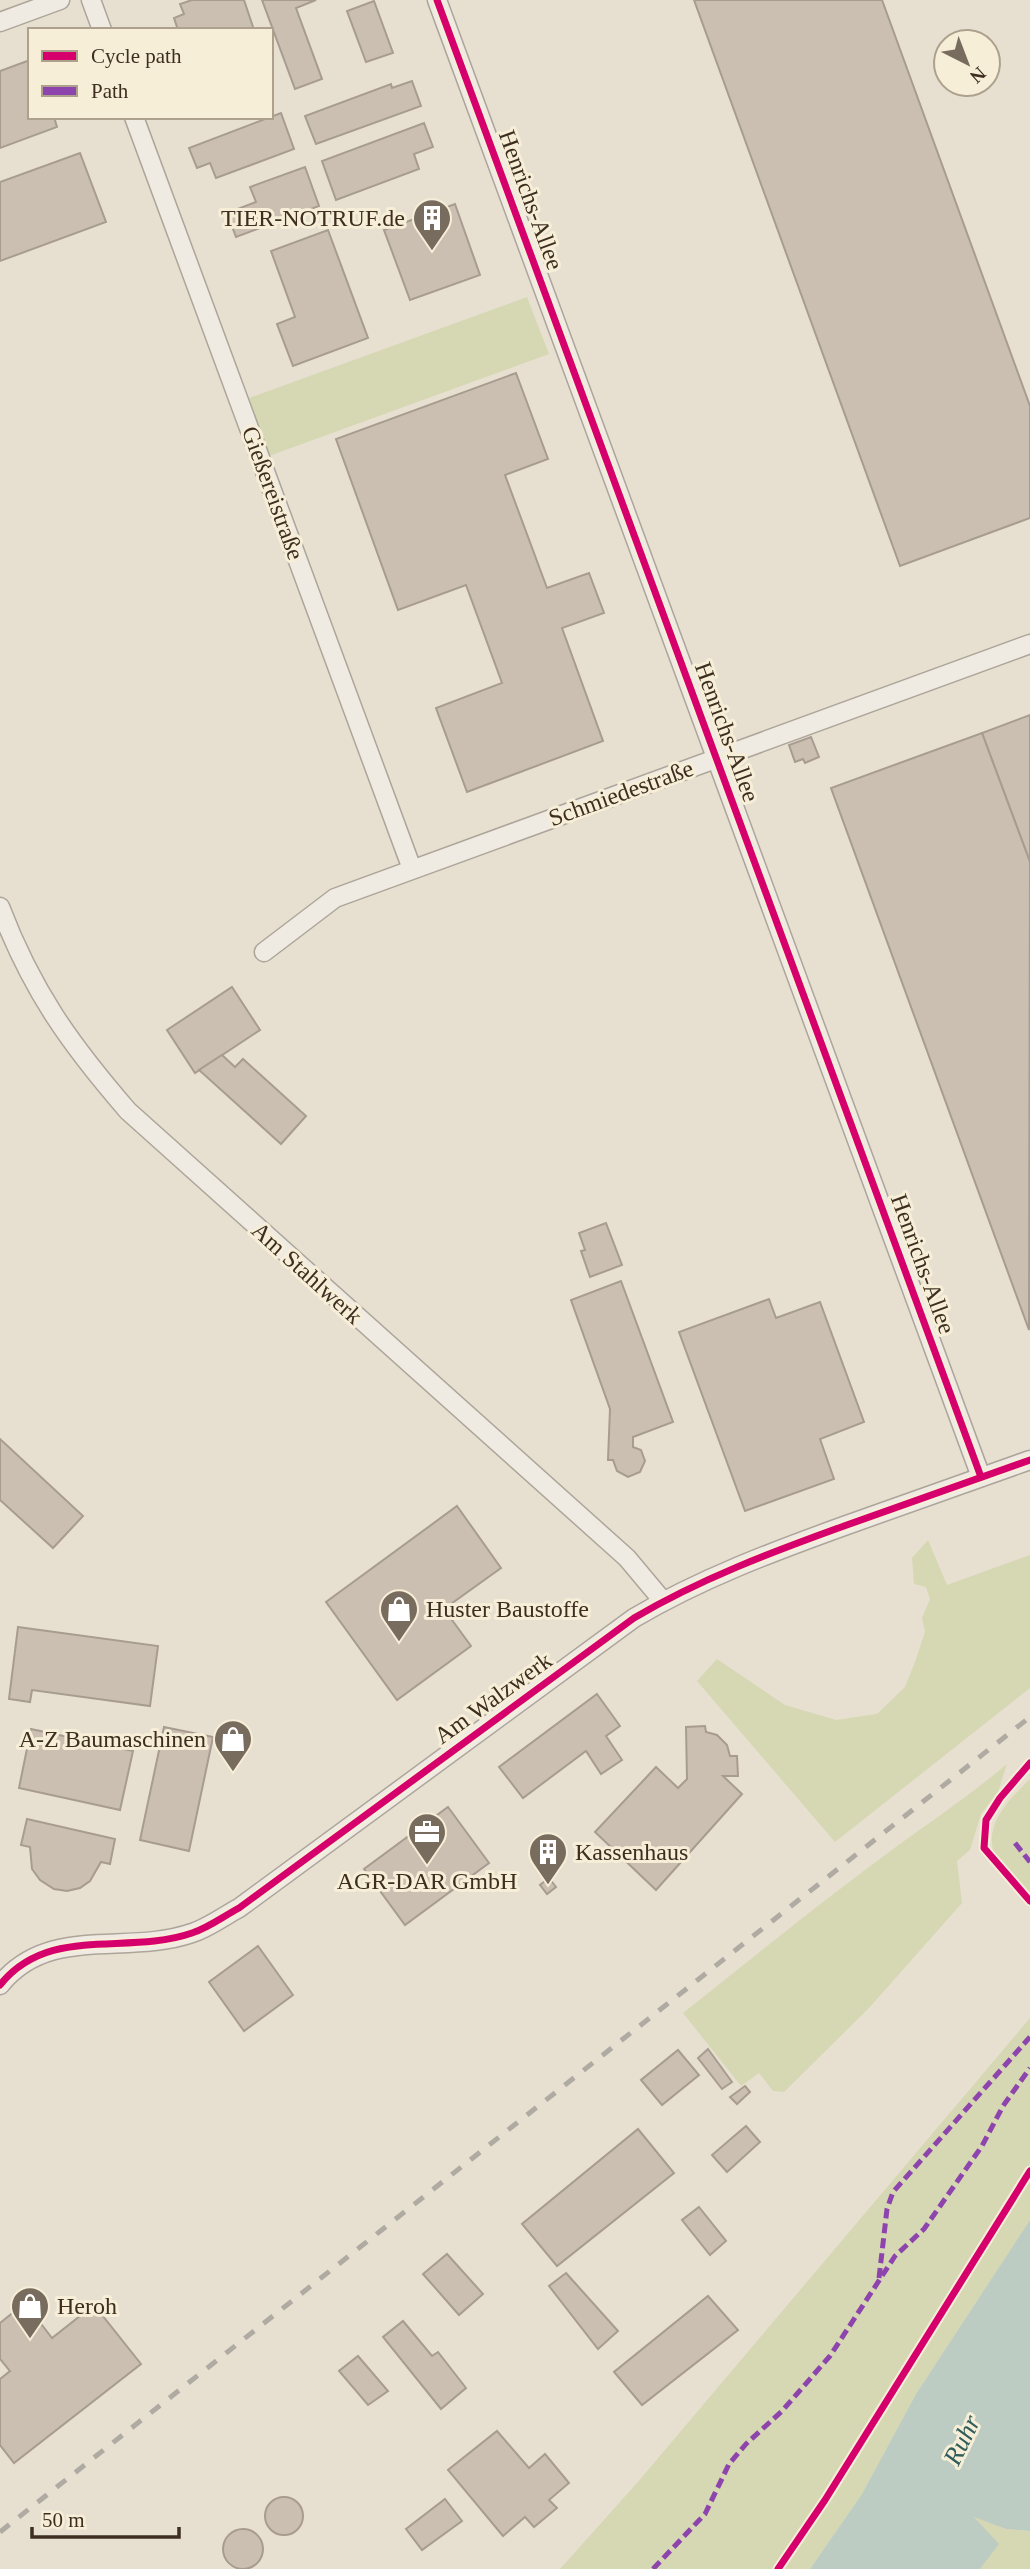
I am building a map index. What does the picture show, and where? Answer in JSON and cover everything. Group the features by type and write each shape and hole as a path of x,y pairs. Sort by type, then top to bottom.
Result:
{"street":[{"path":"0,22 60,0"},
{"path":"92,0 101,28"},
{"name":"Henrichs-Allee","path":"437,0 981,1477"},
{"name":"Gießereistraße","path":"135,119 412,869"},
{"name":"Schmiedestraße","path":"264,953 335,898 1030,644"},
{"name":"Am Stahlwerk","path":"0,907 17,951 43,1000 89,1066 128,1111 628,1559 663,1601"},
{"name":"Am Walzwerk","path":"0,1984 13,1969 44,1951 87,1944 149,1942 192,1933 239,1908 634,1618 663,1601 718,1574 770,1554 1030,1460"}],"green space":[{"path":"527,297 549,354 269,456 249,398"},
{"path":"928,1540 947,1585 1030,1555 1030,1688 835,1842 697,1681 717,1659 785,1705 836,1720 877,1714 905,1687 925,1632 922,1618 930,1599 926,1587 914,1584 912,1558"},
{"path":"1007,1764 998,1792 981,1814 970,1850 957,1861 962,1903 869,2008 784,2092 773,2091 759,2073 741,2086 683,2013 845,1885"},
{"path":"1030,1779 1030,1906 998,1862 992,1839 993,1829 1002,1810"},
{"path":"1030,2018 1030,2220 916,2394 862,2494 810,2569 560,2569 637,2483"},
{"path":"973,2516 1006,2529 1030,2531 1030,2569 980,2569 998,2544"}],"water":[{"name":"Ruhr","path":"1030,2220 1030,2531 1006,2529 974,2517 999,2544 980,2569 810,2569 862,2494 916,2394"}],"building":[{"path":"192,0 244,0 253,28 177,28 174,18 184,14 180,4"},
{"path":"262,0 316,0 296,8 322,79 295,89"},
{"path":"694,0 882,0 1030,406 1030,518 900,566"},
{"path":"374,1 393,53 366,62 347,11"},
{"path":"28,61 28,119 55,119 57,127 0,148 0,71"},
{"path":"412,81 421,106 316,144 305,116 391,84 392,88"},
{"path":"281,113 294,149 216,178 210,163 197,168 189,148 265,119 273,119 273,116"},
{"path":"424,123 433,147 414,154 419,169 336,200 322,161"},
{"path":"80,153 106,222 0,261 0,182"},
{"path":"305,167 319,206 236,237 227,213 256,202 250,187"},
{"name":"TIER-NOTRUF.de","path":"455,204 480,275 410,300 384,230"},
{"path":"328,230 368,338 293,366 277,324 295,317 271,251"},
{"path":"516,373 548,459 505,475 547,588 589,573 604,613 562,628 603,741 467,792 436,708 502,683 466,585 398,610 336,439"},
{"path":"1030,715 1030,862 982,733"},
{"path":"982,733 1030,862 1029,1330 831,788"},
{"path":"811,737 819,757 805,763 803,759 795,762 789,745"},
{"path":"232,987 260,1030 195,1073 167,1030"},
{"path":"222,1055 235,1067 243,1059 306,1116 281,1144 199,1070"},
{"path":"606,1223 622,1265 590,1277 581,1251 585,1250 579,1233"},
{"path":"621,1281 673,1422 633,1437 633,1447 641,1450 645,1461 640,1472 628,1477 617,1471 613,1460 608,1460 610,1409 571,1300"},
{"path":"769,1299 776,1318 820,1302 864,1422 820,1439 834,1479 745,1511 679,1332"},
{"path":"0,1439 83,1516 53,1548 0,1500"},
{"path":"457,1506 501,1568 444,1609 471,1646 397,1700 326,1602"},
{"path":"18,1627 158,1646 150,1706 32,1690 30,1702 9,1699"},
{"path":"597,1694 620,1726 606,1736 622,1760 601,1774 586,1751 523,1798 499,1767"},
{"path":"705,1726 706,1732 717,1735 727,1745 730,1756 737,1756 738,1776 723,1776 742,1794 656,1890 595,1832 656,1767 678,1788 687,1779 686,1727"},
{"path":"164,1727 213,1737 189,1851 140,1840"},
{"path":"31,1729 133,1751 120,1810 19,1788"},
{"name":"AGR-DAR GmbH","path":"448,1807 489,1863 405,1925 364,1869"},
{"path":"27,1819 115,1839 110,1864 101,1862 90,1881 80,1888 67,1891 54,1889 40,1880 32,1869 30,1847 21,1845"},
{"name":"Kassenhaus","path":"549,1878 556,1887 547,1894 540,1885"},
{"path":"258,1946 293,1995 244,2031 209,1982"},
{"path":"708,2049 732,2082 722,2089 698,2058"},
{"path":"678,2050 699,2075 662,2105 641,2080"},
{"path":"745,2086 750,2092 737,2104 730,2097"},
{"path":"746,2126 760,2142 727,2172 712,2155"},
{"path":"638,2129 674,2173 557,2266 522,2224"},
{"path":"699,2207 726,2241 710,2255 682,2220"},
{"path":"447,2254 483,2294 459,2315 423,2274"},
{"path":"566,2273 618,2331 598,2349 549,2286"},
{"path":"708,2296 738,2330 642,2405 614,2372"},
{"path":"25,2303 52,2338 94,2305 141,2364 14,2463 0,2445 0,2379 10,2371 0,2359 0,2323"},
{"path":"403,2321 432,2356 438,2352 466,2388 441,2409 383,2337"},
{"path":"358,2356 388,2391 368,2405 339,2371"},
{"path":"497,2431 529,2468 545,2454 569,2483 549,2500 557,2508 534,2527 525,2517 503,2536 448,2470"},
{"path":"284,2497 297,2503 303,2516 297,2529 284,2535 271,2529 265,2516 271,2503"},
{"path":"445,2499 462,2521 422,2550 406,2529"},
{"path":"243,2529 257,2535 263,2549 257,2563 243,2569 229,2563 223,2549 229,2535"}],"railway":[{"path":"0,2532 1030,1717"}],"marked path":[{"path":"1015,1843 1030,1862"},
{"path":"879,2278 887,2209 893,2192 1030,2037"},
{"path":"653,2569 705,2514 729,2464 746,2444 782,2411 830,2356 895,2256 924,2229 982,2146 1003,2106 1030,2068"}],"cycle path":[{"path":"437,0 981,1477"},
{"path":"0,1985 20,1966 41,1954 90,1945 167,1939 204,1928 239,1908 634,1618 685,1591 763,1556 1030,1460"},
{"path":"1030,1763 1000,1798 986,1820 984,1848 1030,1901"},
{"path":"778,2569 825,2500 1030,2171"}],"place":[{"name":"TIER-NOTRUF.de","path":"432,252"},
{"name":"Huster Baustoffe","path":"399,1643"},
{"name":"A-Z Baumaschinen","path":"233,1773"},
{"name":"AGR-DAR GmbH","path":"427,1866"},
{"name":"Kassenhaus","path":"548,1886"},
{"name":"Heroh","path":"30,2340"}]}
